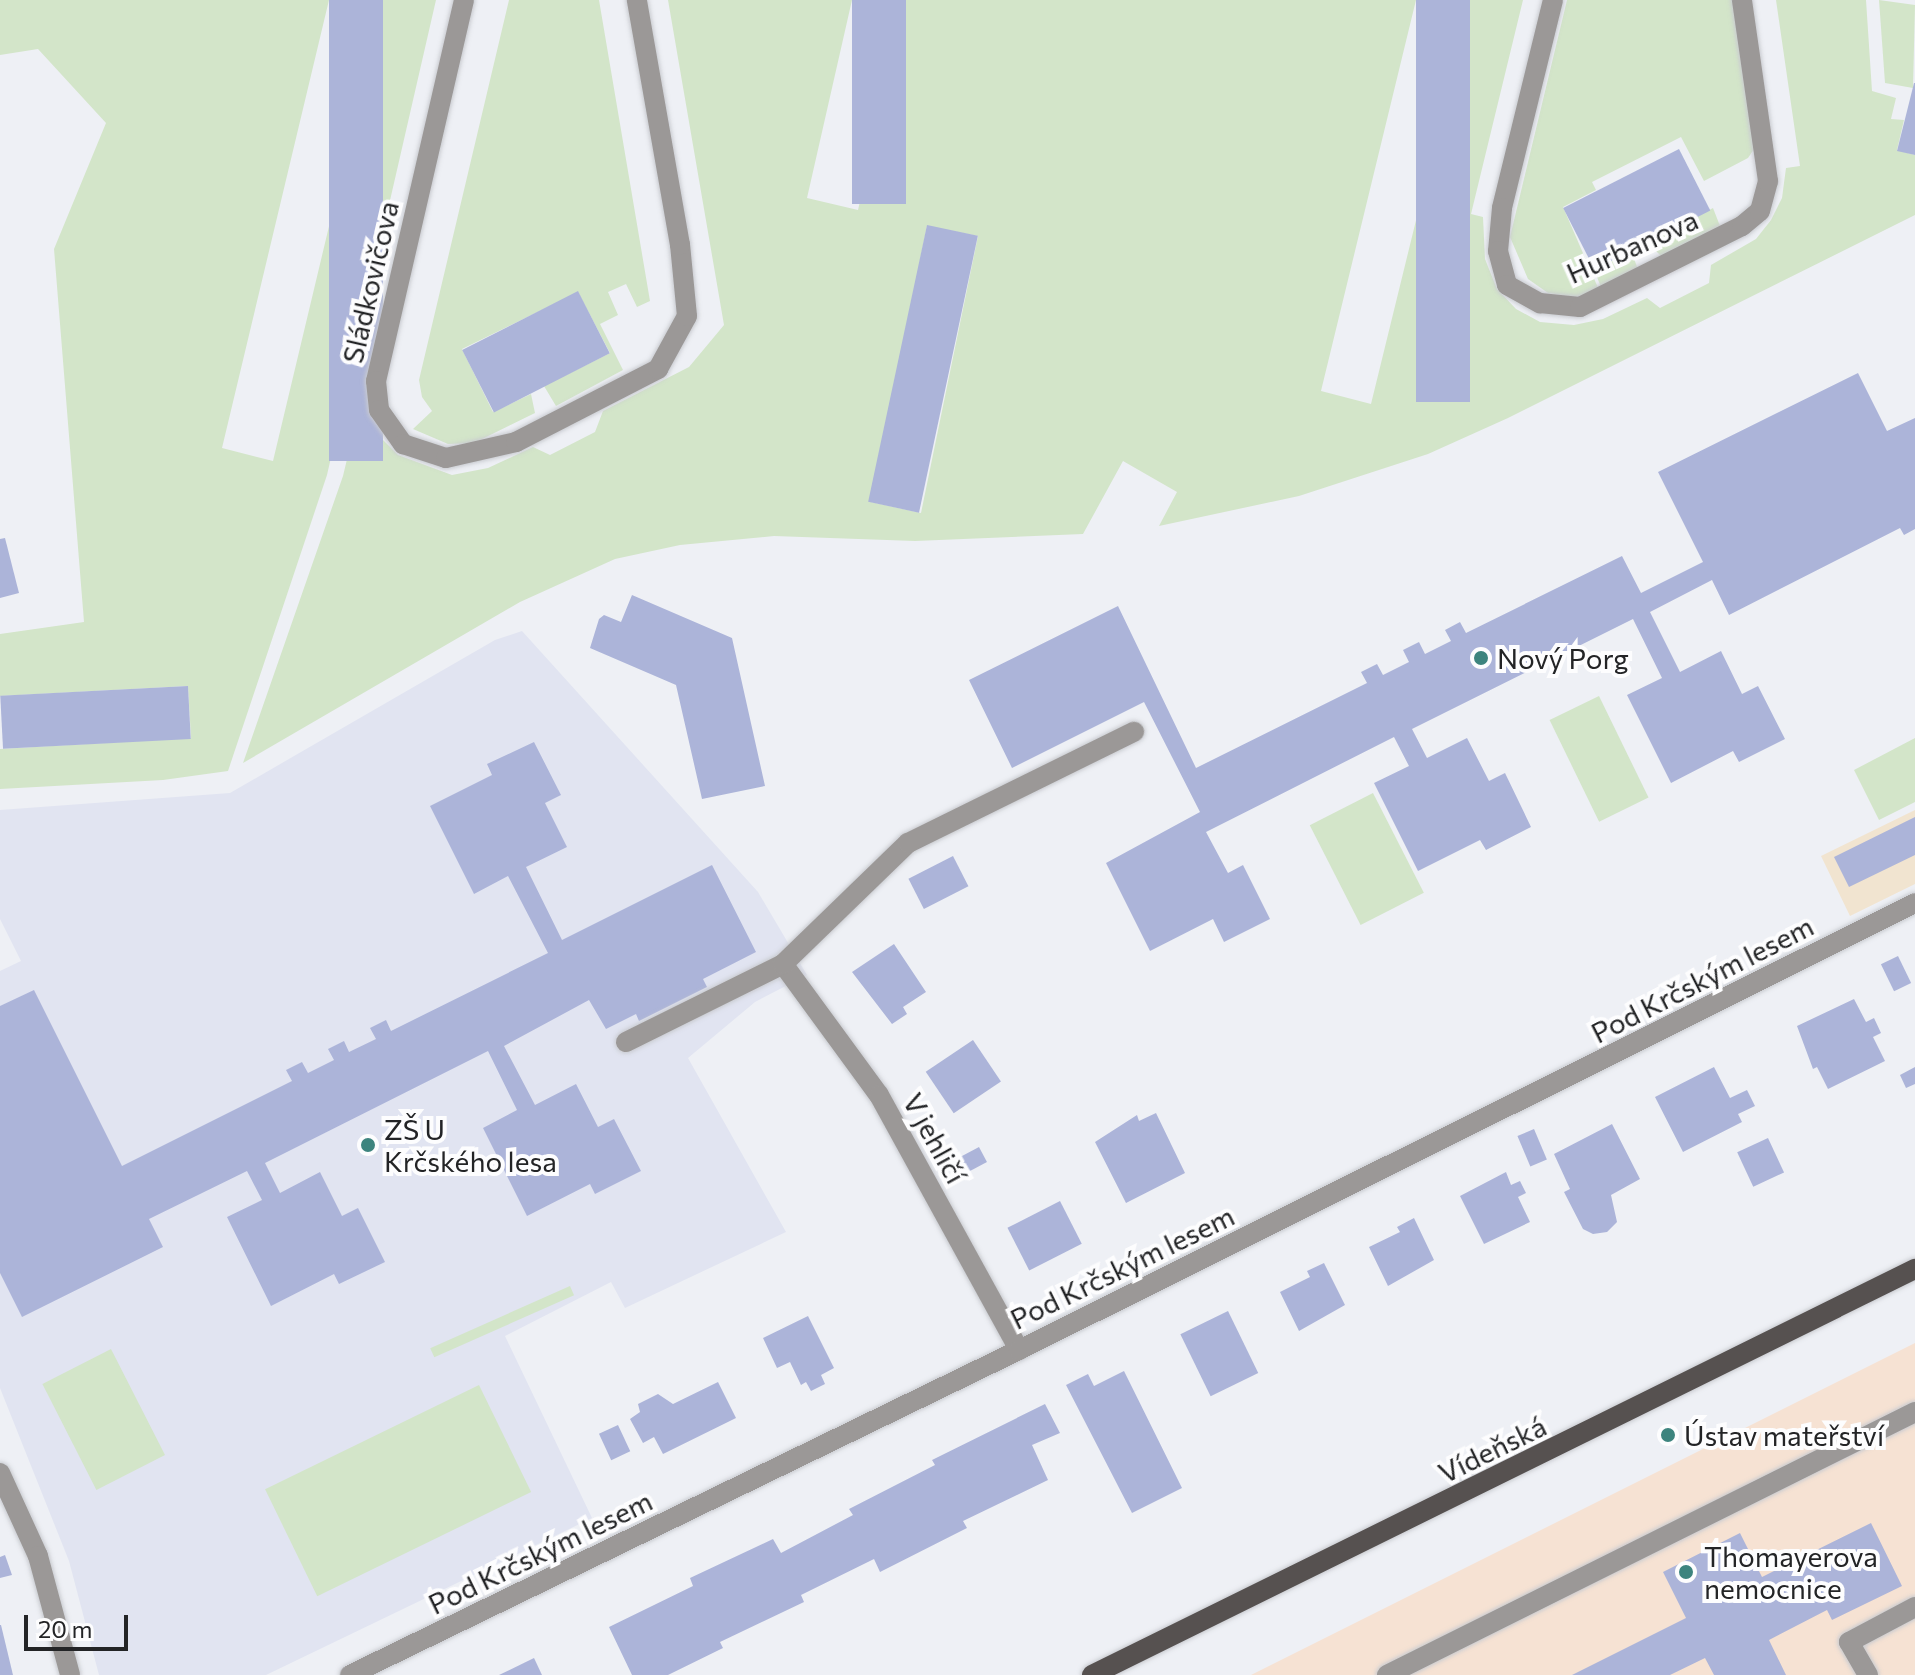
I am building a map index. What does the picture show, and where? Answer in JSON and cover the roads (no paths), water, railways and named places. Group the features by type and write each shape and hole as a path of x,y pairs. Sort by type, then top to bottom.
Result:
{"main road":[{"name":"Vídeňská","path":"1092,1675 1915,1269"}],"street":[{"name":"Sládkovičova","path":"464,0 376,381 379,410 403,444 446,458 516,442 658,369 687,316 680,245 637,0"},
{"name":"Hurbanova","path":"1553,0 1502,208 1498,251 1507,285 1540,303 1580,307 1742,226 1760,211 1768,181 1742,0"},
{"path":"626,1042 783,964 908,843 1134,732"},
{"name":"Pod Krčským lesem","path":"350,1675 1019,1350 1915,903"},
{"name":"V jehličí","path":"783,964 879,1095 1019,1350"},
{"path":"1387,1675 1915,1412"},
{"path":"0,1473 38,1556 70,1675"},
{"path":"1868,1675 1849,1642 1915,1607"}],"place":[{"name":"Nový Porg","path":"1481,658"},
{"name":"ZŠ U Krčského lesa","path":"368,1145"},
{"name":"Ústav mateřství","path":"1668,1435"},
{"name":"Thomayerova nemocnice","path":"1686,1572"}]}
